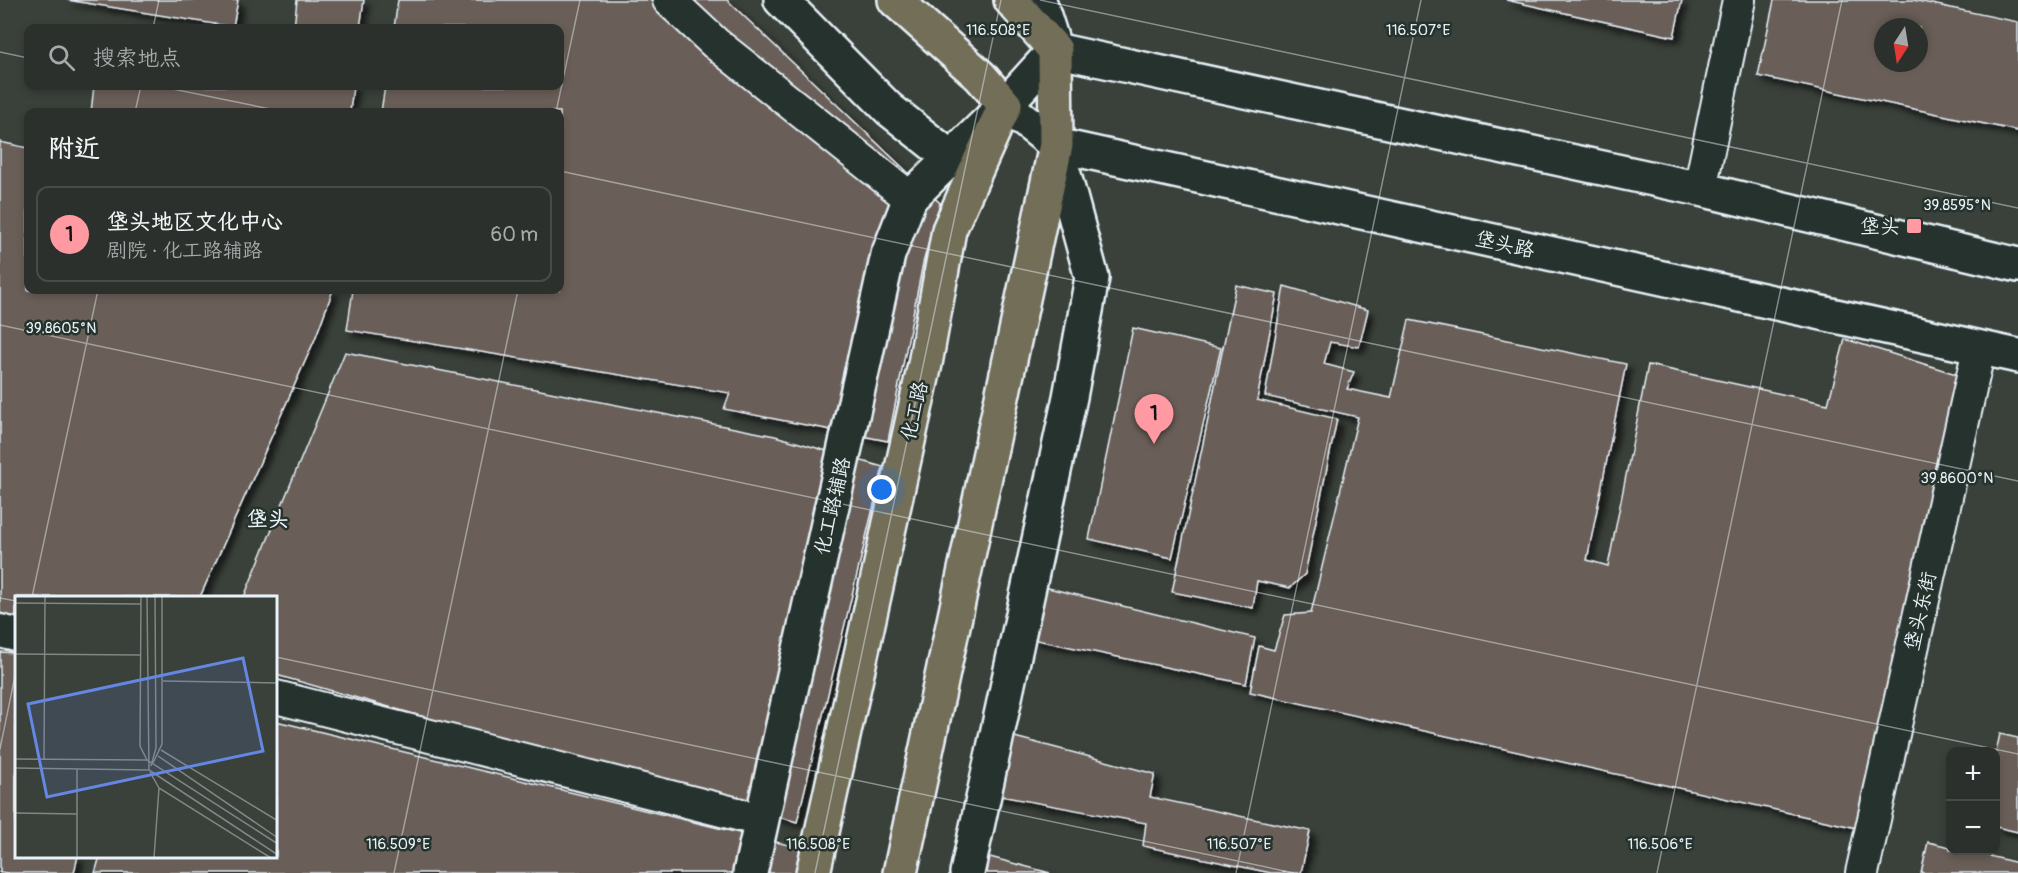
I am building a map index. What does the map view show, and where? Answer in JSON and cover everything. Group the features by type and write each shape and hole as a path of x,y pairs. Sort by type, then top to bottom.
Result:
{"main road":[{"path":"780,0 889,109 951,158"},
{"path":"895,0 980,76 1005,105"},
{"path":"1011,0 1055,50 1700,189 2018,265"},
{"path":"900,873 1056,145 1055,50 1039,0"},
{"name":"化工路辅路","path":"750,873 888,255 910,198 1005,105 1055,50"},
{"name":"垡头路","path":"1005,105 1056,145 2018,356"},
{"name":"化工路","path":"813,873 925,364 949,230 1005,105"},
{"path":"967,873 1070,397 1092,278 1056,145"}],"street":[{"path":"669,0 715,43 910,198"},
{"path":"1700,189 1739,0"},
{"name":"垡头东街","path":"1862,873 1979,349"},
{"path":"0,632 15,635"},
{"path":"278,698 761,820"}],"building":[{"path":"67,0 238,0 234,24 215,24"},
{"path":"297,0 364,0 361,24 294,24"},
{"path":"398,0 727,0 940,203 923,263 888,441 724,409 730,393 347,330 352,294 564,294 564,108 382,108 384,90 564,90 564,24 395,24"},
{"path":"1506,0 1682,0 1674,37"},
{"path":"1774,0 1913,0 2018,22 2018,131 1758,76"},
{"path":"94,90 353,90 350,108 91,108"},
{"path":"0,142 24,147 24,294 332,294 315,339 200,596 15,596 15,617 0,613"},
{"path":"1236,285 1277,294 1257,400 1337,419 1305,574 1290,588 1257,581 1253,608 1172,592"},
{"path":"1284,286 1368,310 1359,347 1330,342 1324,364 1354,372 1347,389 1391,398 1409,320 1626,364 1587,560 1608,566 1648,365 1828,404 1845,339 1959,375 1857,828 1250,692 1259,646 1274,650 1285,615 1311,613 1358,417 1265,396"},
{"path":"1133,328 1221,348 1172,558 1089,539"},
{"path":"345,352 775,436 883,467 797,822 278,676 278,596 244,596"},
{"path":"1044,587 1255,638 1246,684 1032,639"},
{"path":"0,652 15,653 15,858 78,858 74,873 0,873"},
{"path":"278,721 801,848 796,873 95,873 99,858 278,858"},
{"path":"2000,734 2018,738 2018,832 2000,828 2000,747 1997,747"},
{"path":"1007,735 1155,774 1150,797 1310,831 1301,873 1271,873 1143,846 1146,823 995,795"},
{"path":"1928,842 1946,846 1946,855 1985,855 2018,863 2018,873 1921,873"},
{"path":"990,857 1050,873 987,873"}],"place":[{"name":"垡头","path":"1914,226"},
{"name":"垡头地区文化中心","path":"1154,444"}],"district":[{"name":"垡头","path":"268,519"}]}
